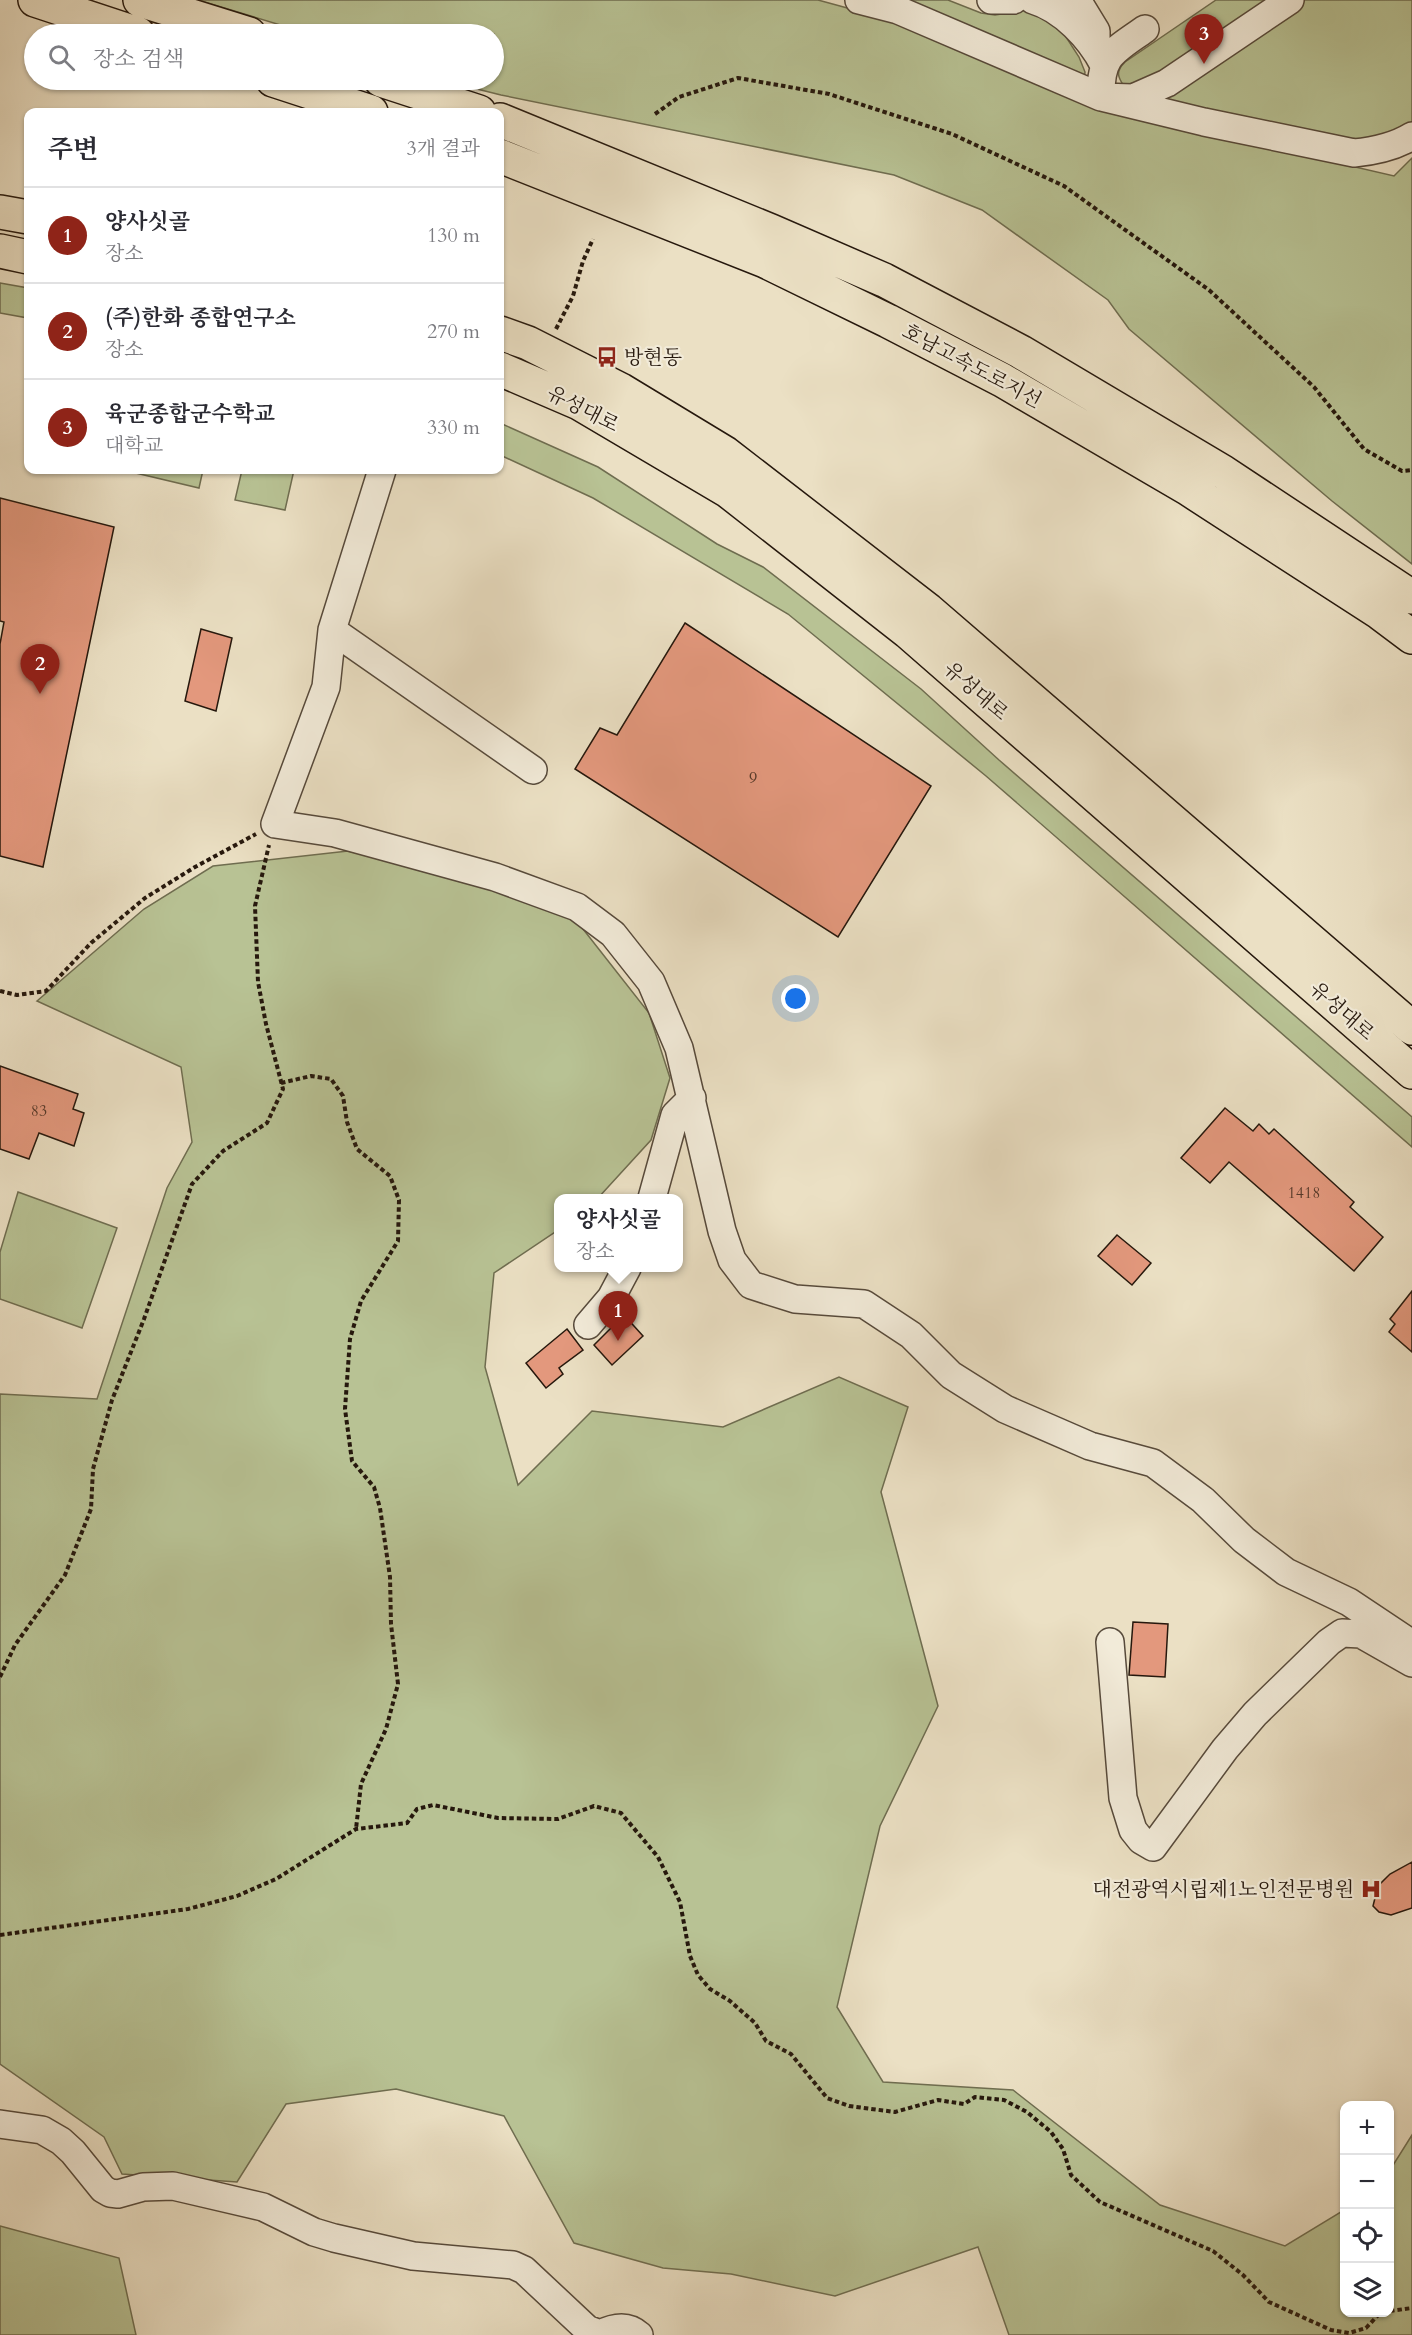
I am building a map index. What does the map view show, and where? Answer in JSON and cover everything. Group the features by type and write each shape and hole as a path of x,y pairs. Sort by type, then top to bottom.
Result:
{"main road":[{"path":"35,0 108,24"},
{"path":"140,0 217,24"},
{"path":"304,90 359,108"},
{"path":"411,90 466,108"},
{"name":"호남고속도로지선","path":"504,122 884,280 1021,352 1223,472 1412,597"},
{"name":"호남고속도로지선","path":"504,158 765,261 1002,380 1187,488 1380,613 1412,637"},
{"path":"0,212 24,216"},
{"path":"0,251 24,255"},
{"name":"유성대로","path":"504,334 528,343 621,390 725,453 928,610 1412,1028"},
{"name":"유성대로","path":"504,371 579,403 728,491 908,632 1412,1072"}],"street":[{"path":"859,0 898,10 1101,97 1204,122 1354,153 1400,144 1412,136"},
{"path":"991,0 1014,0"},
{"path":"1033,0 1048,4 1070,22 1100,58"},
{"path":"1077,0 1096,31 1100,58 1101,97"},
{"path":"1101,97 1133,98 1167,83 1290,0"},
{"path":"1100,58 1145,29"},
{"path":"381,474 332,630 326,687 275,824 335,833 472,871 577,907 613,934 651,982 679,1048 722,1231 732,1260 751,1286 795,1299 864,1304 911,1335 951,1375 1005,1409 1090,1446 1153,1463 1203,1500 1244,1540 1286,1572 1349,1602 1412,1644"},
{"path":"332,630 533,770"},
{"path":"653,1194 675,1115 692,1098"},
{"path":"588,1325 611,1298 625,1272"},
{"path":"1110,1642 1123,1798 1133,1830 1141,1840 1153,1847 1224,1749 1255,1714 1329,1642 1342,1633 1361,1634 1412,1663"},
{"path":"0,2124 42,2130 61,2141 110,2193 117,2194 143,2187 173,2186 263,2207 314,2232 334,2238 413,2256 513,2265 524,2270 587,2329 600,2335 609,2330 622,2328 630,2329 639,2335"}],"path":[{"path":"655,114 679,97 738,78 829,94 952,134 1064,186 1209,290 1314,387 1364,449 1402,471 1412,470"},
{"path":"548,353 573,296 583,261 593,239"},
{"path":"0,991 17,995 46,991 91,943 145,898 195,867 275,824"},
{"path":"0,1677 15,1645 65,1575 91,1509 93,1469 112,1400 144,1319 192,1184 223,1151 267,1124 283,1089 266,1024 258,981 255,906 265,857 275,824"},
{"path":"281,1083 311,1076 331,1078 343,1096 347,1122 357,1149 390,1176 399,1200 398,1241 361,1301 350,1339 345,1408 352,1461 374,1487 380,1508 390,1577 391,1624 398,1684 386,1729 361,1785 356,1829"},
{"path":"0,1935 188,1909 237,1896 276,1879 356,1829 407,1823 417,1809 433,1805 498,1818 558,1820 594,1806 621,1813 658,1857 680,1902 690,1956 698,1975 710,1989 730,2001 755,2023 766,2042 791,2054 827,2098 849,2106 895,2112 938,2100 964,2104 975,2097 1004,2100 1027,2112 1051,2132 1063,2149 1071,2175 1100,2202 1213,2251 1243,2275 1269,2302 1331,2330 1349,2333 1366,2328 1378,2317"},
{"path":"1394,2310 1412,2308"}],"green space":[{"path":"198,0 818,0 895,21 1097,107 1394,176 1412,158 1412,564 1332,501 1129,329 1108,300 982,210 894,175 481,90 504,90 504,24 277,24"},
{"path":"899,0 948,0 981,13 995,15 1034,9 1059,26 1079,57 1085,72 1084,81"},
{"path":"1216,0 1274,0 1164,75 1124,86 1118,74 1125,62"},
{"path":"1300,0 1412,0 1412,126 1372,144 1136,100"},
{"path":"0,283 24,287 24,317 0,313"},
{"path":"504,425 598,467 717,544 763,567 921,689 999,760 1412,1117 1412,1147 986,776 788,614 593,498 504,457"},
{"path":"140,474 202,474 199,488"},
{"path":"241,474 293,474 285,510 235,500"},
{"path":"348,851 455,875 572,915 649,1013 670,1078 651,1140 602,1194 554,1194 554,1233 494,1273 485,1367 518,1485 592,1411 723,1427 839,1377 908,1407 881,1492 938,1706 880,1826 837,2007 883,2082 1013,2090 1160,2205 1285,2246 1340,2212 1340,2317 1394,2317 1394,2164 1412,2135 1412,2335 1009,2335 978,2247 835,2296 731,2274 663,2268 574,2243 504,2116 396,2089 286,2104 237,2182 122,2174 104,2137 0,2064 0,1394 97,1399 167,1188 192,1142 181,1067 37,1001 144,909 213,866"},
{"path":"18,1192 117,1228 82,1328 0,1299 0,1252"},
{"path":"0,2226 119,2258 136,2335 0,2335"}],"building":[{"path":"0,498 114,527 43,867 0,856 0,644 4,622 0,621"},
{"path":"685,623 931,786 838,937 575,769 600,728 617,735"},
{"path":"201,629 232,638 216,711 185,701"},
{"path":"0,1066 78,1094 73,1109 84,1113 74,1146 39,1133 29,1159 0,1149"},
{"path":"1225,1108 1253,1131 1259,1124 1269,1134 1274,1129 1354,1202 1350,1207 1383,1237 1354,1271 1229,1162 1210,1183 1181,1158"},
{"path":"1117,1235 1151,1263 1132,1285 1098,1256"},
{"path":"1412,1291 1412,1352 1389,1332 1395,1324 1390,1319"},
{"path":"624,1315 643,1336 612,1365 594,1345"},
{"path":"567,1329 583,1350 559,1368 563,1374 546,1388 526,1363"},
{"path":"1133,1622 1168,1624 1165,1677 1129,1675"},
{"path":"1412,1862 1412,1908 1391,1915 1379,1912 1373,1906 1378,1886 1390,1874"}],"place":[{"name":"육군종합군수학교","path":"1204,64"},
{"name":"방현동","path":"607,357"},
{"name":"(주)한화 종합연구소","path":"40,694"},
{"name":"양사싯골","path":"618,1341"},
{"name":"대전광역시립제1노인전문병원","path":"1371,1889"}]}
